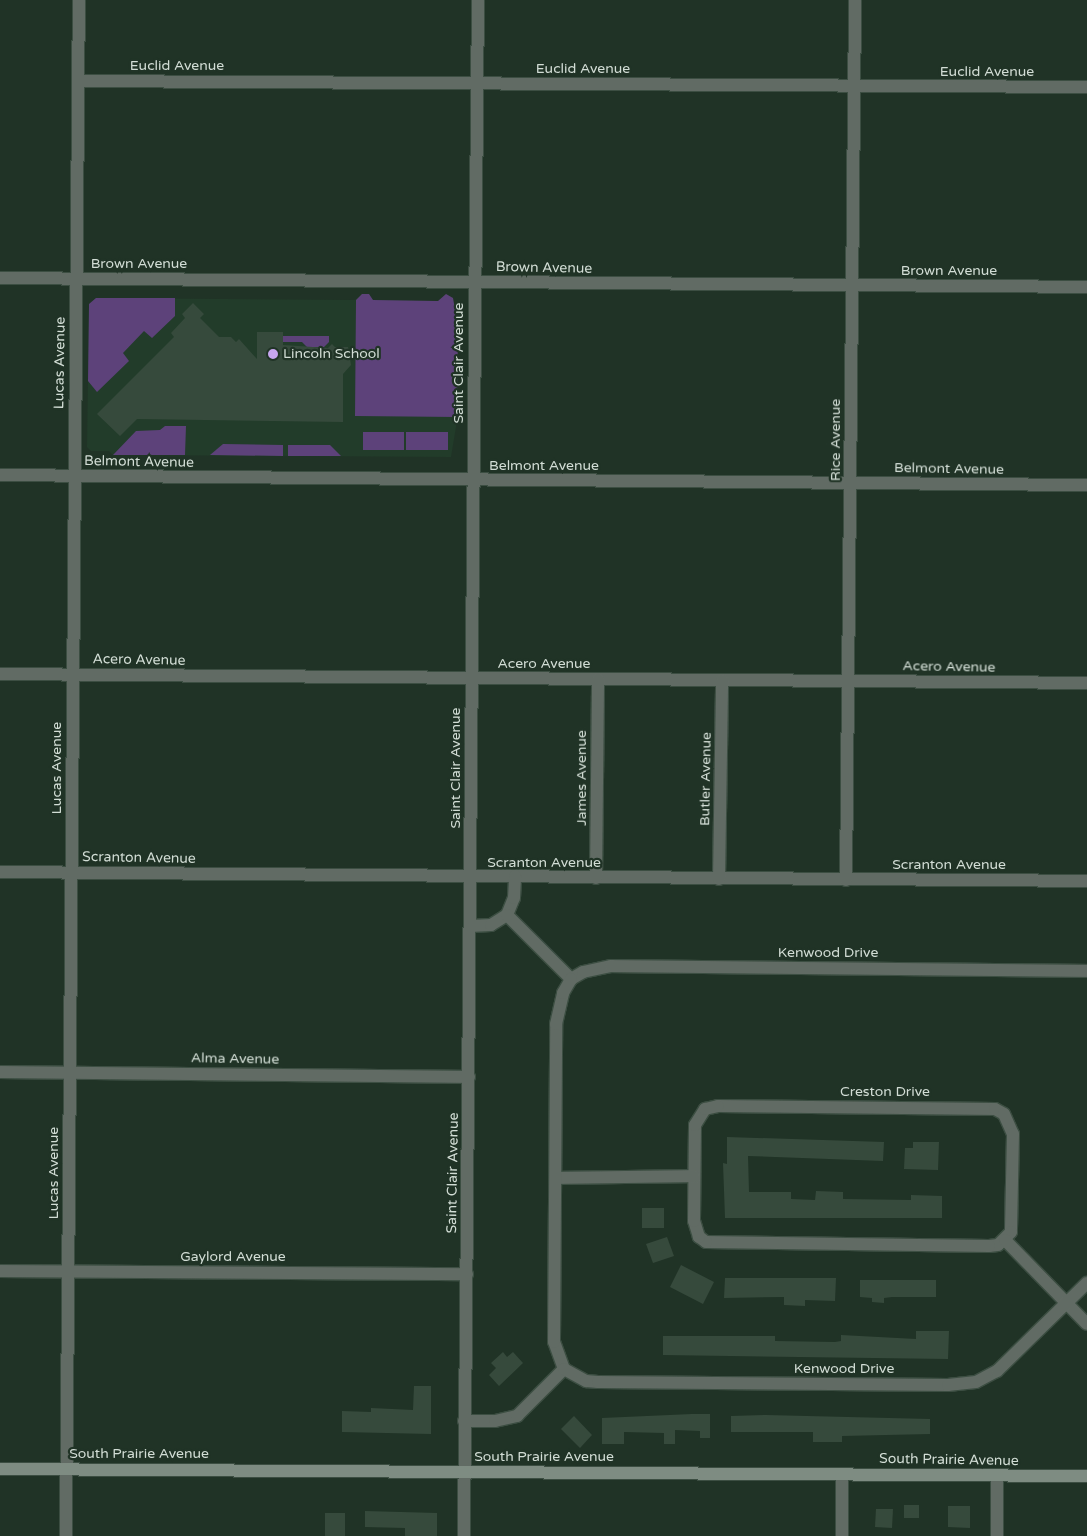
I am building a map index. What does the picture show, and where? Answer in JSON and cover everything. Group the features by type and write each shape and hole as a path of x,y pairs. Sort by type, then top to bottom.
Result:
{"main road":[{"name":"South Prairie Avenue","path":"0,1468 1087,1476"}],"street":[{"name":"Lucas Avenue","path":"66,1536 73,475 79,0"},
{"name":"Saint Clair Avenue","path":"464,1536 478,0"},
{"name":"Rice Avenue","path":"846,880 855,0"},
{"name":"Euclid Avenue","path":"78,80 1087,87"},
{"name":"Brown Avenue","path":"0,278 852,286 1087,286"},
{"name":"Belmont Avenue","path":"0,475 474,481 1087,485"},
{"name":"Acero Avenue","path":"0,674 1087,683"},
{"name":"James Avenue","path":"596,878 598,679"},
{"name":"Butler Avenue","path":"720,879 722,680"},
{"name":"Scranton Avenue","path":"0,872 1087,881"},
{"path":"470,926 491,926 507,915 514,898 515,876"},
{"path":"464,1420 495,1421 517,1416 564,1369 554,1342 557,1178 556,1024 563,993 571,979 507,915"},
{"name":"Kenwood Drive","path":"571,979 583,972 611,966 1087,971"},
{"name":"Alma Avenue","path":"0,1072 469,1077"},
{"name":"Creston Drive","path":"711,1107 995,1109 1004,1114 1013,1134 1012,1220 1011,1232 1005,1240 989,1246 715,1244 706,1242 696,1231 694,1176 695,1125 698,1116 711,1107"},
{"path":"557,1178 694,1176"},
{"path":"1005,1240 1087,1324"},
{"name":"Gaylord Avenue","path":"0,1270 467,1274"},
{"name":"Kenwood Drive","path":"564,1369 586,1381 598,1382 962,1384 976,1382 997,1371 1087,1284"},
{"path":"842,1474 842,1536"},
{"path":"997,1476 997,1536"}],"shaded area":[{"name":"Lincoln School","path":"362,294 369,294 373,300 438,301 446,294 453,298 458,327 456,427 451,457 113,455 109,451 91,451 87,447 89,304 96,298 355,300"},
{"path":"362,294 369,294 373,300 438,301 446,294 453,298 458,327 457,417 355,416 356,300"},
{"path":"96,298 175,298 175,316 152,338 144,331 123,353 129,361 97,392 88,381 89,304"},
{"path":"283,336 329,336 329,342 324,347 307,347 302,342 283,342"},
{"path":"165,426 186,426 185,455 113,455 136,431 160,430"},
{"path":"363,432 404,432 404,450 363,450"},
{"path":"406,432 448,432 448,450 406,450"},
{"path":"223,444 283,445 283,456 210,455"},
{"path":"288,445 330,445 341,456 288,456"}],"building":[{"path":"193,303 204,314 200,318 219,337 231,337 236,342 239,339 257,359 257,332 283,332 283,345 328,348 332,344 335,347 348,347 351,365 343,374 343,422 137,419 120,436 97,414 174,337 171,333 185,318 182,314"},
{"path":"727,1137 884,1142 883,1161 748,1156 749,1192 791,1192 791,1199 815,1200 816,1191 843,1192 843,1199 911,1200 911,1195 942,1196 942,1218 725,1218 723,1163 727,1164"},
{"path":"913,1142 939,1142 938,1170 904,1169 905,1148 913,1148"},
{"path":"642,1208 664,1208 664,1228 642,1228"},
{"path":"667,1237 674,1256 653,1263 646,1244"},
{"path":"681,1265 714,1282 703,1304 670,1287"},
{"path":"725,1278 836,1278 835,1301 805,1300 805,1306 784,1305 784,1297 724,1298"},
{"path":"860,1280 936,1280 936,1297 892,1297 884,1298 884,1303 872,1302 872,1298 860,1297"},
{"path":"916,1331 949,1331 948,1359 663,1355 663,1336 775,1336 775,1341 835,1342 841,1341 841,1335 916,1339"},
{"path":"503,1352 507,1357 513,1352 523,1363 499,1386 489,1375 496,1368 491,1363"},
{"path":"414,1386 431,1386 431,1434 342,1432 342,1411 371,1412 371,1408 413,1410"},
{"path":"710,1414 710,1438 700,1438 700,1431 675,1430 675,1444 664,1444 664,1433 624,1432 624,1444 602,1444 602,1418"},
{"path":"766,1415 930,1419 930,1434 842,1436 842,1442 813,1442 813,1432 731,1432 731,1416"},
{"path":"574,1416 592,1435 580,1448 561,1429"},
{"path":"904,1505 919,1505 919,1518 904,1518"},
{"path":"948,1506 970,1506 970,1528 948,1527"},
{"path":"876,1509 893,1509 892,1528 875,1527"},
{"path":"365,1511 437,1513 437,1536 405,1536 405,1528 365,1527"},
{"path":"325,1513 345,1513 345,1536 325,1536"}],"place":[{"name":"Lincoln School","path":"273,354"}]}
